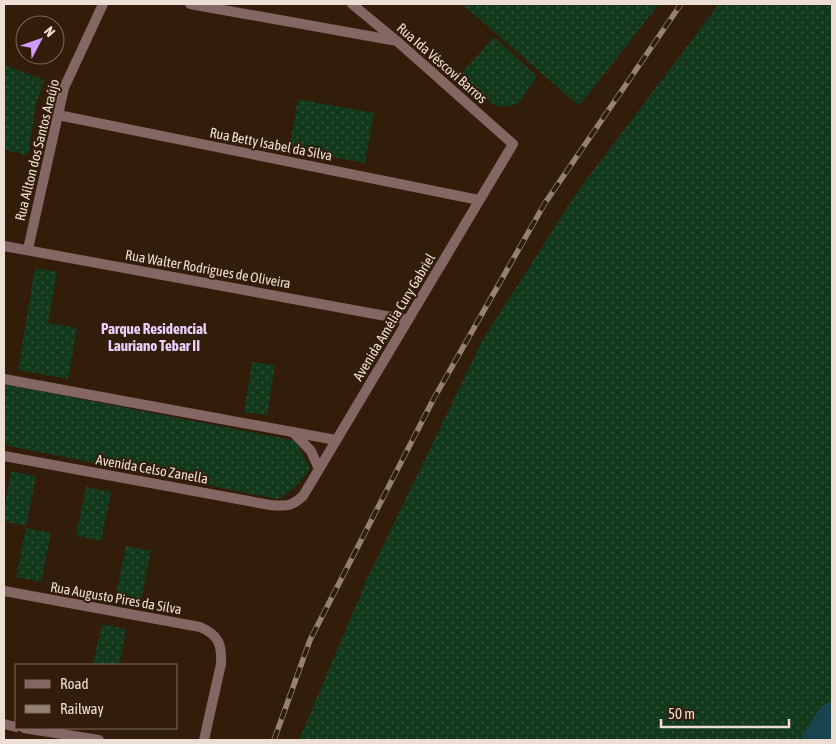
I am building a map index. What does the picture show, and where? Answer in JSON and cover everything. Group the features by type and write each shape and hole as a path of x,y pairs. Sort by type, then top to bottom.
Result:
{"street":[{"name":"Rua Aílton dos Santos Araújo","path":"28,250 64,88 103,4"},
{"path":"190,4 398,42"},
{"name":"Rua Ida Véscovi Barros","path":"352,4 398,42 513,144"},
{"name":"Rua Betty Isabel da Silva","path":"58,116 479,200"},
{"name":"Avenida Amélia Cury Gabriel","path":"296,503 304,496 513,144"},
{"name":"Rua Walter Rodrigues de Oliveira","path":"4,246 408,320"},
{"path":"4,379 336,440"},
{"path":"293,432 311,452 319,469"},
{"name":"Avenida Celso Zanella","path":"4,456 270,505 287,506 296,503"},
{"name":"Rua Augusto Pires da Silva","path":"4,591 200,627 210,631 218,641 221,652 221,664 204,740"},
{"path":"30,729 99,740"}],"green space":[{"path":"462,4 659,4 579,106"},
{"path":"719,4 832,4 832,740 299,740 367,579 482,341 577,192"},
{"path":"494,37 537,76 518,104 505,107 494,105 459,76"},
{"path":"4,65 44,80 36,104 28,155 4,150"},
{"path":"298,99 374,113 365,163 289,149"},
{"path":"35,268 57,272 48,323 77,328 68,379 18,370"},
{"path":"252,362 275,365 267,415 244,412"},
{"path":"4,384 296,441 310,469 296,486 278,499 4,445"},
{"path":"11,471 36,476 26,526 4,521 4,510"},
{"path":"86,487 111,492 101,541 76,536"},
{"path":"26,528 51,533 41,582 16,577"},
{"path":"126,546 151,551 141,600 116,595"},
{"path":"102,624 126,629 119,664 93,664"}],"waterway":[{"path":"818,740 832,718"}],"railway":[{"path":"274,740 310,640 433,400 545,203 681,4"}],"district":[{"name":"Parque Residencial Lauriano Tebar II","path":"154,338"}]}
